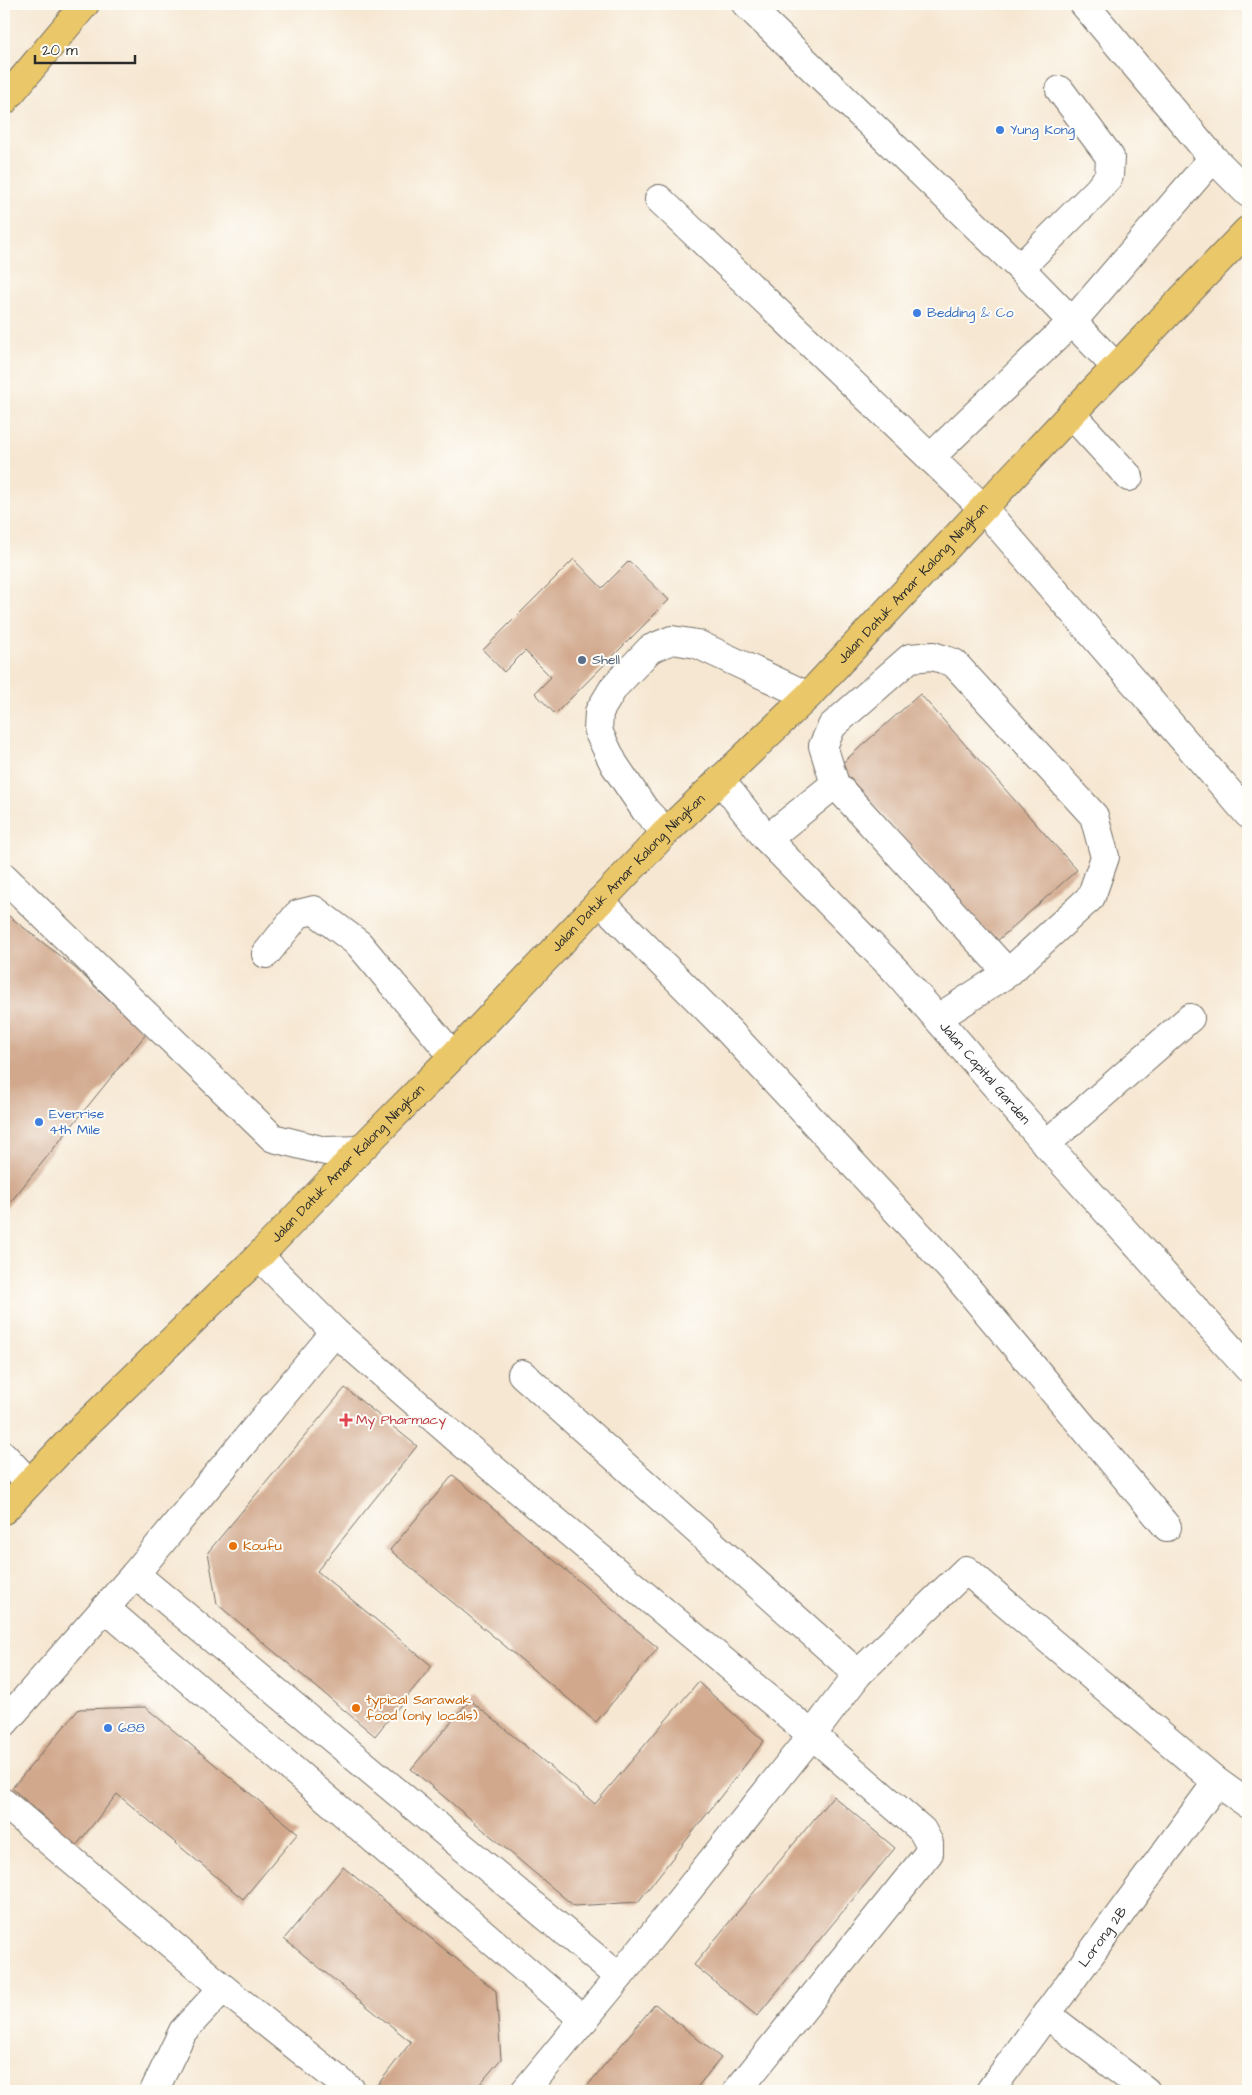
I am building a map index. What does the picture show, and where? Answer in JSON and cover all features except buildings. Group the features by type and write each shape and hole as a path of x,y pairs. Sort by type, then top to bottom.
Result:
{"highway":[{"path":"4,101 85,4"},
{"name":"Jalan Datuk Amar Kalong Ningkan","path":"4,1510 75,1436 259,1256 666,832 808,696 1071,414 1248,230"}],"street":[{"path":"746,4 1020,268 1116,367"},
{"path":"1084,4 1213,158 1248,193"},
{"path":"1020,268 1098,190 1109,176 1110,157 1060,90"},
{"path":"930,458 1073,321 1213,158"},
{"path":"659,199 983,508 1248,814"},
{"path":"1071,414 1129,477"},
{"path":"666,832 645,810 614,764 598,731 599,712 614,687 650,649 672,640 698,644 808,696"},
{"path":"938,1018 1008,973 1091,897 1105,857 1094,816 954,663 933,656 910,658 832,726 823,746 835,784 1008,973"},
{"name":"Jalan Capital Garden","path":"720,779 767,839 938,1018 1046,1144 1248,1368"},
{"path":"767,839 835,784"},
{"path":"4,877 273,1138 325,1151 360,1150"},
{"path":"600,901 728,1030 951,1270 1167,1527"},
{"path":"266,954 298,914 314,910 359,944 453,1056"},
{"path":"1046,1144 1190,1018"},
{"path":"259,1256 334,1332 455,1437 812,1735 922,1830 929,1843 929,1853 737,2091"},
{"path":"4,1723 135,1574 334,1332"},
{"path":"522,1374 858,1674"},
{"path":"4,1456 29,1483"},
{"path":"525,2091 619,1977 812,1735 858,1674 966,1570 1217,1782 1248,1804"},
{"path":"135,1574 619,1977"},
{"path":"105,1608 584,2020"},
{"name":"Lorong 2B","path":"990,2091 1217,1782"},
{"path":"4,1804 223,1988 352,2091"},
{"path":"154,2091 183,2032 223,1988"},
{"path":"1046,2014 1146,2091"}],"place":[{"name":"Yung Kong","path":"1000,130"},
{"name":"Bedding & Co","path":"917,313"},
{"name":"Shell","path":"582,660"},
{"name":"Everrise 4th Mile","path":"39,1122"},
{"name":"My Pharmacy","path":"346,1420"},
{"name":"Koufu","path":"233,1546"},
{"name":"typical Sarawak food (only locals)","path":"356,1708"},
{"name":"688","path":"108,1728"}]}
